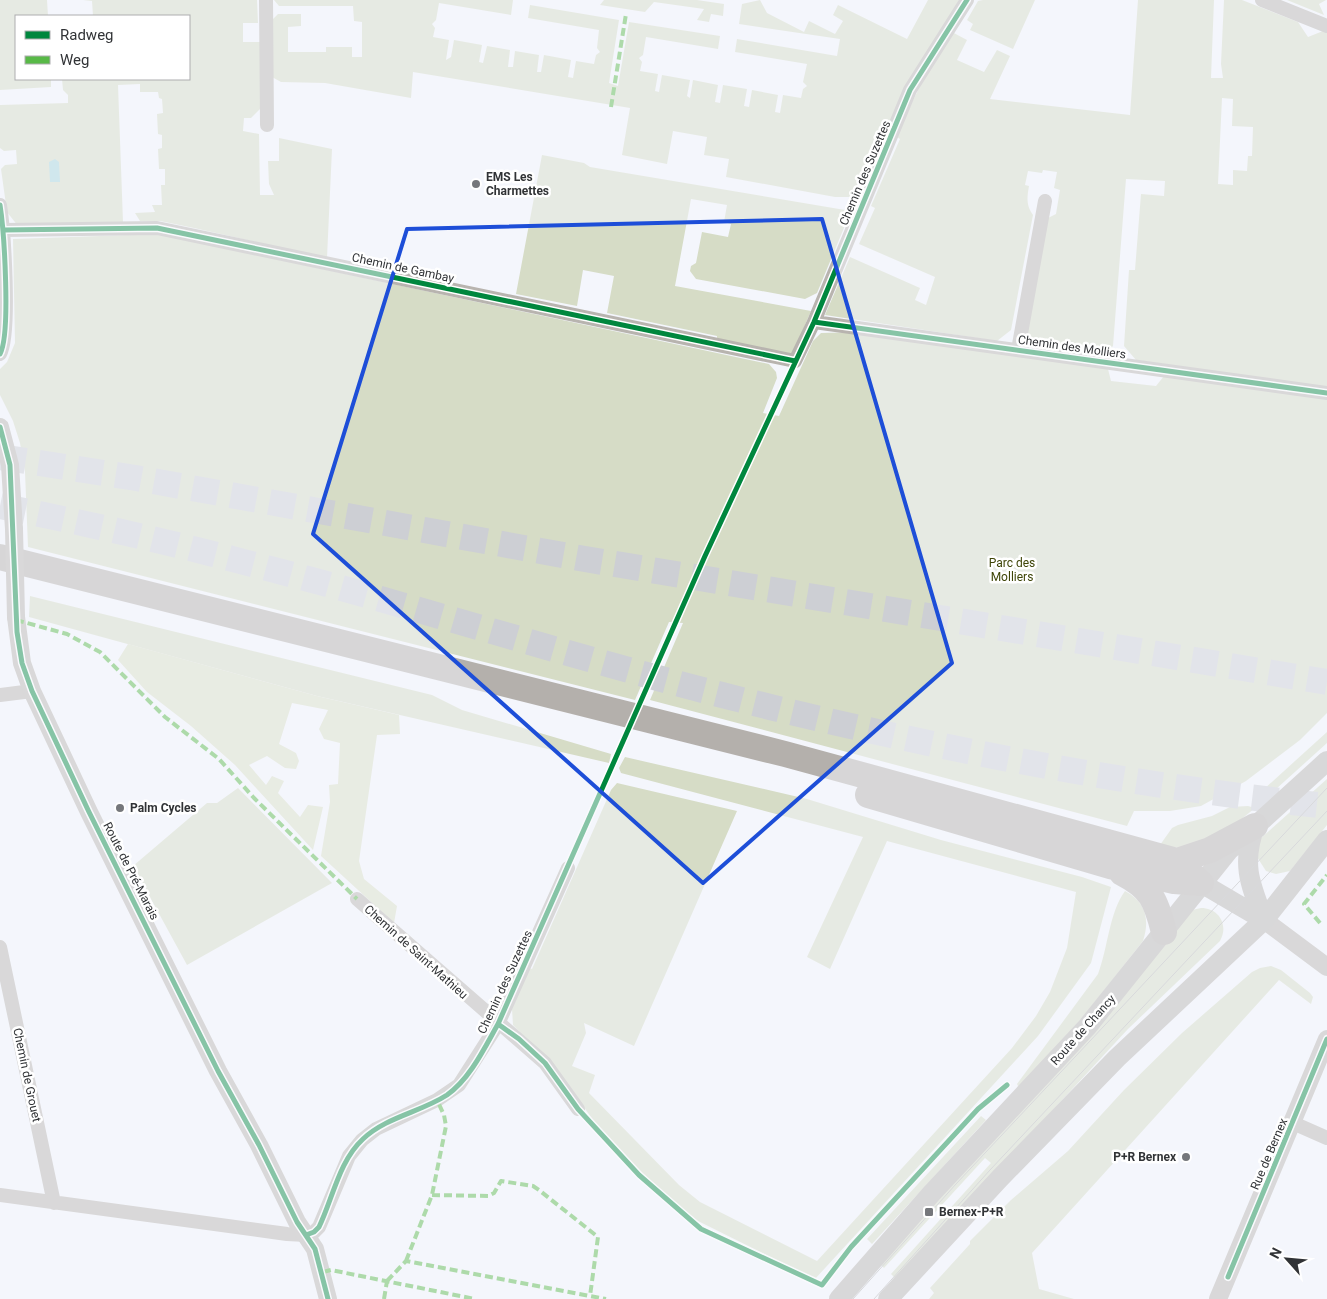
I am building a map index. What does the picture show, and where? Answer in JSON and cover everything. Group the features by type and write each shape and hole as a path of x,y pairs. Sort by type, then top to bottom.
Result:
{"highway":[{"path":"0,558 785,754 1177,861 1201,883"},
{"path":"0,574 773,767 1110,866 1174,881 1201,883"},
{"path":"1177,861 1210,850 1255,826"},
{"path":"1110,866 1136,880 1150,893 1156,903 1164,932"}],"main road":[{"name":"Route de Chancy","path":"839,1299 931,1194 1087,1027 1229,850 1327,761"},
{"path":"1255,826 1248,851 1248,873 1264,920"},
{"path":"888,1299 1000,1178 1117,1058 1264,920 1327,840"},
{"path":"1201,883 1264,920"}],"street":[{"path":"266,0 267,125"},
{"name":"Chemin des Suzettes","path":"795,362 814,322 910,90 966,0"},
{"path":"1262,0 1327,26"},
{"path":"1018,350 1044,201"},
{"path":"0,205 4,230 5,339 0,354"},
{"name":"Chemin de Gambay","path":"4,230 157,228 795,362"},
{"name":"Chemin des Molliers","path":"814,322 1327,393"},
{"name":"Route de Pré-Marais","path":"0,427 10,465 14,528 16,617 22,663 32,691 89,812 151,932 167,970 297,1222 320,1261 328,1299"},
{"path":"0,695 32,691"},
{"name":"Chemin des Suzettes","path":"306,1235 314,1232 319,1227 349,1156 362,1140 376,1129 448,1094 458,1085 498,1024 568,868"},
{"name":"Chemin de Saint-Mathieu","path":"357,899 498,1024 519,1039 545,1063 578,1109"},
{"path":"1264,920 1327,967"},
{"name":"Chemin de Grouet","path":"0,947 54,1203"},
{"name":"Rue de Bernex","path":"1218,1299 1327,1039"},
{"path":"1293,1123 1327,1138"},
{"path":"0,1195 306,1235"}],"highlighted area":[{"path":"822,219 952,663 703,883 313,534 407,229"}],"green space":[{"path":"0,0 47,0 48,15 15,15 15,80 51,80 51,87 0,90"},
{"path":"83,0 257,0 258,23 243,23 243,42 260,42 260,109 251,118 244,118 243,131 259,134 260,195 274,195 269,184 268,161 279,161 279,138 332,149 327,258 160,221 140,221 135,213 155,212 152,205 162,205 161,185 165,185 165,169 159,169 158,149 162,148 162,135 158,134 157,114 163,113 162,99 159,98 158,92 140,92 140,84 118,85 123,222 18,226 7,212 1,169 5,165 17,164 16,150 4,151 0,148 0,105 68,103 68,95 63,90 62,80 190,80 190,15 93,15 92,1"},
{"path":"274,0 513,0 511,15 439,3 436,20 432,24 435,28 433,37 449,40 446,60 451,57 454,40 482,45 479,62 483,63 487,46 510,50 508,67 513,67 515,51 539,55 537,72 541,72 544,55 571,60 568,77 573,78 576,61 594,64 596,55 600,52 597,48 599,30 528,18 530,5 619,20 609,83 618,86 629,22 720,36 718,49 646,37 643,55 639,58 642,62 640,71 658,74 655,91 659,92 662,75 690,80 687,96 690,98 693,80 718,85 715,102 720,103 723,85 747,89 744,106 749,107 752,90 778,95 775,112 780,113 783,95 801,98 803,89 807,86 803,82 807,64 735,52 737,39 837,56 840,39 739,24 742,4 760,0 767,13 804,32 809,21 835,34 843,21 833,15 838,5 907,39 928,0 959,0 860,192 851,197 835,197 726,177 729,159 704,155 707,137 673,131 667,164 622,155 630,108 413,72 411,98 325,83 281,82 272,77 272,20 278,14 301,14 301,26 288,27 288,52 326,52 326,47 352,47 352,57 362,57 362,22 354,21 353,6 279,6"},
{"path":"604,0 697,0 724,4 723,16 711,14 709,22 697,20 704,9 654,2 645,12 600,5"},
{"path":"1035,0 1013,49 970,30 973,24 967,20 978,1"},
{"path":"1138,0 1214,0 1211,78 1223,78 1221,64 1224,0 1242,0 1298,22 1308,37 1323,31 1327,33 1327,387 1136,360 1124,346 1129,270 1135,270 1141,194 1164,196 1165,181 1126,179 1113,346 1103,356 1037,347 1027,333 1048,218 1056,214 1060,190 1054,188 1057,172 1043,170 1042,173 1028,171 1025,185 1029,186 1028,201 1033,215 1011,330 997,341 825,315 850,257 920,288 915,300 926,305 935,277 859,244 875,208 871,206 900,139 897,137 909,109 936,57 952,32 967,40 957,60 984,72 997,50 1010,56 990,99 1130,115","holes":["1222,98 1233,99 1232,126 1253,127 1252,156 1248,156 1247,171 1233,170 1233,185 1218,184"]},
{"path":"1287,0 1326,0 1319,4 1324,15"},
{"path":"542,155 584,163 590,167 851,211 817,293 805,299 696,279 690,271 691,266 696,263 702,232 728,237 731,224 724,222 727,205 691,199 675,286 811,311 792,355 717,339 717,336 607,313 614,276 583,270 577,306 516,294"},
{"name":"Parc des Molliers","path":"157,234 769,364 776,372 777,378 763,413 779,416 813,341 821,333 860,332 1108,369 1111,381 1156,386 1164,376 1327,399 1327,713 1300,740 1246,781 1201,806 1170,811 1134,811 1127,826 650,700 683,623 669,622 635,700 28,547 25,472 20,443 13,421 0,395 0,369 7,362 15,343 13,239"},
{"path":"30,596 432,695 462,710 611,754 609,763 317,696 29,617"},
{"path":"128,644 317,696 399,715 400,734 377,735 359,861 364,879 397,906 394,923 321,856 330,802 329,785 338,784 340,743 324,739 319,729 328,710 292,703 279,744 296,753 299,761 296,769 285,768 267,756 249,765 266,785 272,776 284,781 278,793 300,817 308,805 323,807 313,850 235,765 191,726 147,692 118,660"},
{"path":"1327,732 1327,743 1264,800 1262,799 1263,790"},
{"path":"625,757 807,799 941,840 1082,877 1111,887 1091,963 1038,1036 815,1279 698,1221 674,1203 598,1127 561,1075 513,1025 512,1009 529,968 532,969 611,790 617,783 737,811 634,1046 584,1023 586,1033 572,1066 595,1075 589,1093 679,1185 700,1202 817,1261 1012,1048 1036,1016 1050,992 1067,948 1076,892 887,841 830,969 807,957 863,837 621,773 619,768"},
{"path":"1327,779 1327,825 1290,871 1276,874 1266,871 1257,857 1260,839"},
{"path":"238,788 332,883 187,965 133,866 207,803 217,803"},
{"path":"1248,806 1255,808 1216,840 1178,848 1160,845 1172,828 1178,825 1212,816 1230,807"},
{"path":"1125,891 1132,895 1142,906 1146,919 1143,941 1072,1031 1019,1088 1017,1084 1098,974 1115,910"},
{"path":"1201,908 1213,911 1221,919 1223,935 1220,941 1128,1029 896,1279 891,1274 991,1163 985,1158 884,1268 879,1263 1192,910"},
{"path":"1271,966 1281,970 1310,993 1313,997 1311,1004 1279,980 1032,1253 1039,1289 1074,1299 929,1299 934,1293 930,1288 970,1244 970,1241 1011,1200 1068,1151 1124,1090 1182,1033 1252,972"},
{"path":"981,1116 986,1120 872,1244 867,1239"}],"water":[{"path":"55,159 59,162 60,182 50,182 49,162"}],"tunnel":[{"path":"0,457 136,478 585,559 1327,682"},
{"path":"0,506 210,553 638,673 851,726 1009,759 1088,773 1247,797 1327,806"}],"tram line":[{"path":"853,1299 956,1184 1327,788"},
{"path":"874,1299 990,1170 1327,811"}],"marked path":[{"path":"611,107 626,14"},
{"path":"16,620 67,634 100,652 165,717 219,759 254,798 357,899"},
{"path":"1320,923 1304,904 1327,875"},
{"path":"406,1261 432,1195 446,1126 444,1115 437,1100"},
{"path":"432,1195 488,1196 494,1193 501,1181 533,1186 598,1237 590,1296"},
{"path":"387,1281 406,1261 606,1299"},
{"path":"323,1272 331,1270 475,1299"},
{"path":"384,1299 387,1281"}],"cycle path":[{"path":"306,1235 314,1232 319,1227 342,1169 363,1139 382,1125 447,1095 470,1072 498,1024 705,556 814,322 910,90 967,0"},
{"path":"0,205 5,258 6,305 3,343 0,354"},
{"path":"4,230 157,228 795,361"},
{"path":"814,322 1327,393"},
{"path":"0,427 10,465 17,632 22,663 32,691 89,812 218,1071 259,1145 297,1222 315,1249 328,1299"},
{"path":"498,1024 519,1039 545,1063 578,1109 639,1175 701,1229 822,1285 851,1247 978,1109 1007,1085"},
{"path":"1228,1277 1327,1039"}],"place":[{"name":"EMS Les Charmettes","path":"476,184"},
{"name":"Palm Cycles","path":"120,808"},
{"name":"P+R Bernex","path":"1186,1157"},
{"name":"Bernex-P+R","path":"929,1212"}]}
